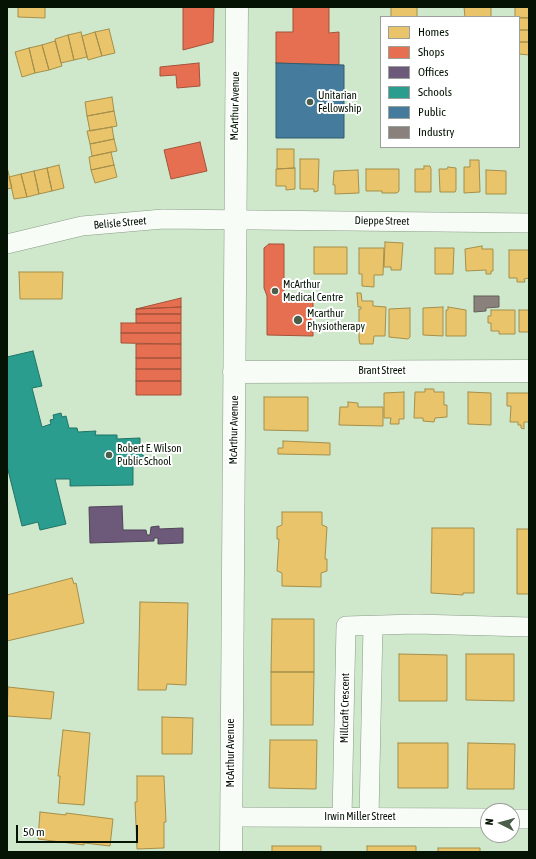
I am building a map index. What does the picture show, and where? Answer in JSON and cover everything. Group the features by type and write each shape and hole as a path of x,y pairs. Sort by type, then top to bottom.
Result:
{"main road":[{"name":"McArthur Avenue","path":"231,852 236,7"},
{"name":"Brant Street","path":"234,372 529,371"}],"street":[{"name":"Belisle Street","path":"7,244 65,230 117,222 163,219 234,219"},
{"name":"Dieppe Street","path":"234,219 529,223"},
{"name":"Millcraft Crescent","path":"342,817 346,626 416,624 529,627"},
{"path":"369,817 373,626"},
{"name":"Irwin Miller Street","path":"231,816 480,818"}],"building: Homes":[{"path":"18,7 45,7 45,18 18,17"},
{"path":"391,7 417,7 417,16 391,16"},
{"path":"464,7 491,7 491,16 465,16"},
{"path":"515,7 529,7 529,18 515,16"},
{"path":"520,18 529,18 529,30 520,30"},
{"path":"109,29 115,53 102,56 95,32"},
{"path":"520,30 529,30 529,42 520,42"},
{"path":"81,32 87,57 74,60 68,35"},
{"path":"95,32 102,56 88,60 82,36"},
{"path":"68,35 74,60 61,63 55,39"},
{"path":"55,41 62,66 49,70 42,45"},
{"path":"520,42 529,42 529,55 520,54"},
{"path":"42,45 49,70 35,73 29,48"},
{"path":"29,48 35,73 22,77 15,52"},
{"path":"112,97 114,111 87,116 85,102"},
{"path":"114,111 117,126 90,131 87,116"},
{"path":"112,127 114,139 90,144 87,131"},
{"path":"114,139 117,151 92,156 90,144"},
{"path":"277,149 294,149 294,168 277,169"},
{"path":"111,152 114,165 91,170 89,157"},
{"path":"300,159 319,159 318,191 314,192 314,189 300,189"},
{"path":"470,160 479,160 480,192 464,193 464,167 470,167"},
{"path":"59,165 64,188 52,191 47,168"},
{"path":"114,165 117,177 95,183 91,170"},
{"path":"424,166 430,166 431,169 431,192 415,192 415,169 424,169"},
{"path":"7,167 12,188 7,189"},
{"path":"448,167 456,168 456,190 455,192 440,192 439,169 447,169"},
{"path":"47,168 52,191 39,194 34,171"},
{"path":"295,168 295,189 286,190 286,186 276,186 276,169"},
{"path":"366,169 399,169 399,191 397,193 382,193 382,191 366,191"},
{"path":"358,170 359,193 335,194 335,185 333,185 334,171"},
{"path":"486,170 506,171 506,194 486,194"},
{"path":"34,171 39,194 27,197 21,174"},
{"path":"21,174 27,197 14,199 9,177"},
{"path":"385,242 403,243 401,270 391,270 391,267 384,267"},
{"path":"482,246 482,249 493,249 493,271 491,271 491,274 486,274 486,270 466,271 465,249"},
{"path":"314,247 347,247 347,274 314,274"},
{"path":"359,248 384,248 383,275 374,275 374,287 362,286 362,274 359,274"},
{"path":"435,248 454,248 453,274 435,274"},
{"path":"509,250 529,250 529,278 524,279 525,282 517,282 517,278 509,278"},
{"path":"19,272 63,272 62,299 20,299"},
{"path":"357,293 361,293 362,301 373,301 373,306 386,307 385,336 374,336 373,344 360,344 359,309 361,309 361,307 358,307"},
{"path":"443,307 443,336 423,335 423,308"},
{"path":"448,307 466,310 466,336 446,336 446,310 448,310"},
{"path":"410,308 410,337 408,339 389,337 389,309"},
{"path":"491,310 515,310 515,334 499,334 499,331 491,331 491,323 488,323 488,316 491,316"},
{"path":"519,310 529,310 529,332 519,332"},
{"path":"425,389 434,389 434,392 444,392 444,405 447,405 447,417 435,418 434,422 423,421 423,418 414,418 415,392 425,392"},
{"path":"404,392 404,419 399,419 399,424 390,424 391,418 384,418 384,393"},
{"path":"468,392 491,393 491,425 468,424"},
{"path":"507,393 529,393 529,422 524,422 524,429 521,428 521,425 518,425 518,422 510,422 511,406 507,406"},
{"path":"264,397 308,397 308,431 264,430"},
{"path":"348,402 358,403 358,407 383,407 383,426 339,425 340,407 348,407"},
{"path":"283,441 330,443 330,455 278,454 278,448 283,448"},
{"path":"282,512 322,512 322,525 327,527 325,559 327,559 327,571 321,573 321,587 282,586 282,573 277,571 279,539 277,539 277,527 282,525"},
{"path":"432,528 474,528 474,593 463,593 463,595 431,593"},
{"path":"517,529 529,529 529,595 517,594"},
{"path":"72,578 74,584 76,583 84,623 7,641 7,595"},
{"path":"140,602 188,603 186,685 167,684 166,690 138,690"},
{"path":"272,619 314,619 314,672 271,672"},
{"path":"399,654 447,655 447,701 399,701"},
{"path":"466,654 514,654 514,701 466,700"},
{"path":"271,672 314,672 313,725 271,725"},
{"path":"8,687 54,692 51,719 7,716"},
{"path":"162,717 193,718 192,754 162,754"},
{"path":"63,730 90,733 84,805 58,803 60,776 58,776"},
{"path":"270,740 317,740 316,789 269,788"},
{"path":"398,743 448,743 448,788 398,788"},
{"path":"468,743 515,744 514,789 467,789"},
{"path":"137,776 164,776 166,822 164,822 164,848 137,849 135,802 137,802"},
{"path":"40,812 66,815 66,813 113,819 110,846 84,843 84,845 38,839"},
{"path":"272,846 321,846 321,852 272,852"},
{"path":"367,846 416,846 416,852 367,852"},
{"path":"438,848 480,848 480,852 438,852"}],"building: Shops":[{"path":"183,7 214,7 213,42 183,50"},
{"path":"293,7 329,7 329,33 339,32 339,65 276,63 276,32 293,32"},
{"path":"199,63 200,86 177,88 176,75 160,76 160,67"},
{"path":"200,142 207,171 171,179 164,150"},
{"name":"McArthur Medical Centre","path":"269,244 284,244 284,295 313,295 313,336 267,335 267,296 264,288 264,248"},
{"path":"181,298 181,307 136,309"},
{"path":"181,307 181,314 136,314 136,309"},
{"path":"136,314 181,314 181,323 136,323"},
{"path":"121,323 181,323 181,333 121,333"},
{"path":"121,333 181,333 181,344 121,343"},
{"path":"136,344 181,344 181,358 136,358"},
{"path":"136,358 181,358 181,369 136,369"},
{"path":"136,369 181,369 181,381 136,381"},
{"path":"136,381 181,381 181,395 136,395"}],"building: Offices":[{"path":"122,506 123,530 146,530 147,535 150,535 151,527 159,526 159,529 183,528 183,543 158,544 158,538 154,538 154,541 90,543 89,507"}],"building: Schools":[{"path":"33,351 42,386 32,388 42,427 51,424 50,420 54,419 53,415 61,413 62,417 66,416 69,428 77,428 78,432 96,431 95,435 117,435 117,439 140,438 142,455 144,456 143,464 133,464 133,485 70,486 70,479 55,479 66,524 40,530 38,522 22,526 7,466 7,357"}],"building: Public":[{"name":"Unitarian Fellowship","path":"276,63 344,65 344,138 276,138"}],"building: Industry":[{"path":"474,296 499,296 499,307 486,308 486,311 474,312"}],"place":[{"name":"Unitarian Fellowship","path":"310,102"},
{"name":"McArthur Medical Centre","path":"275,291"},
{"name":"Mcarthur Physiotherapy","path":"298,320"},
{"name":"Robert E. Wilson Public School","path":"109,455"}]}
